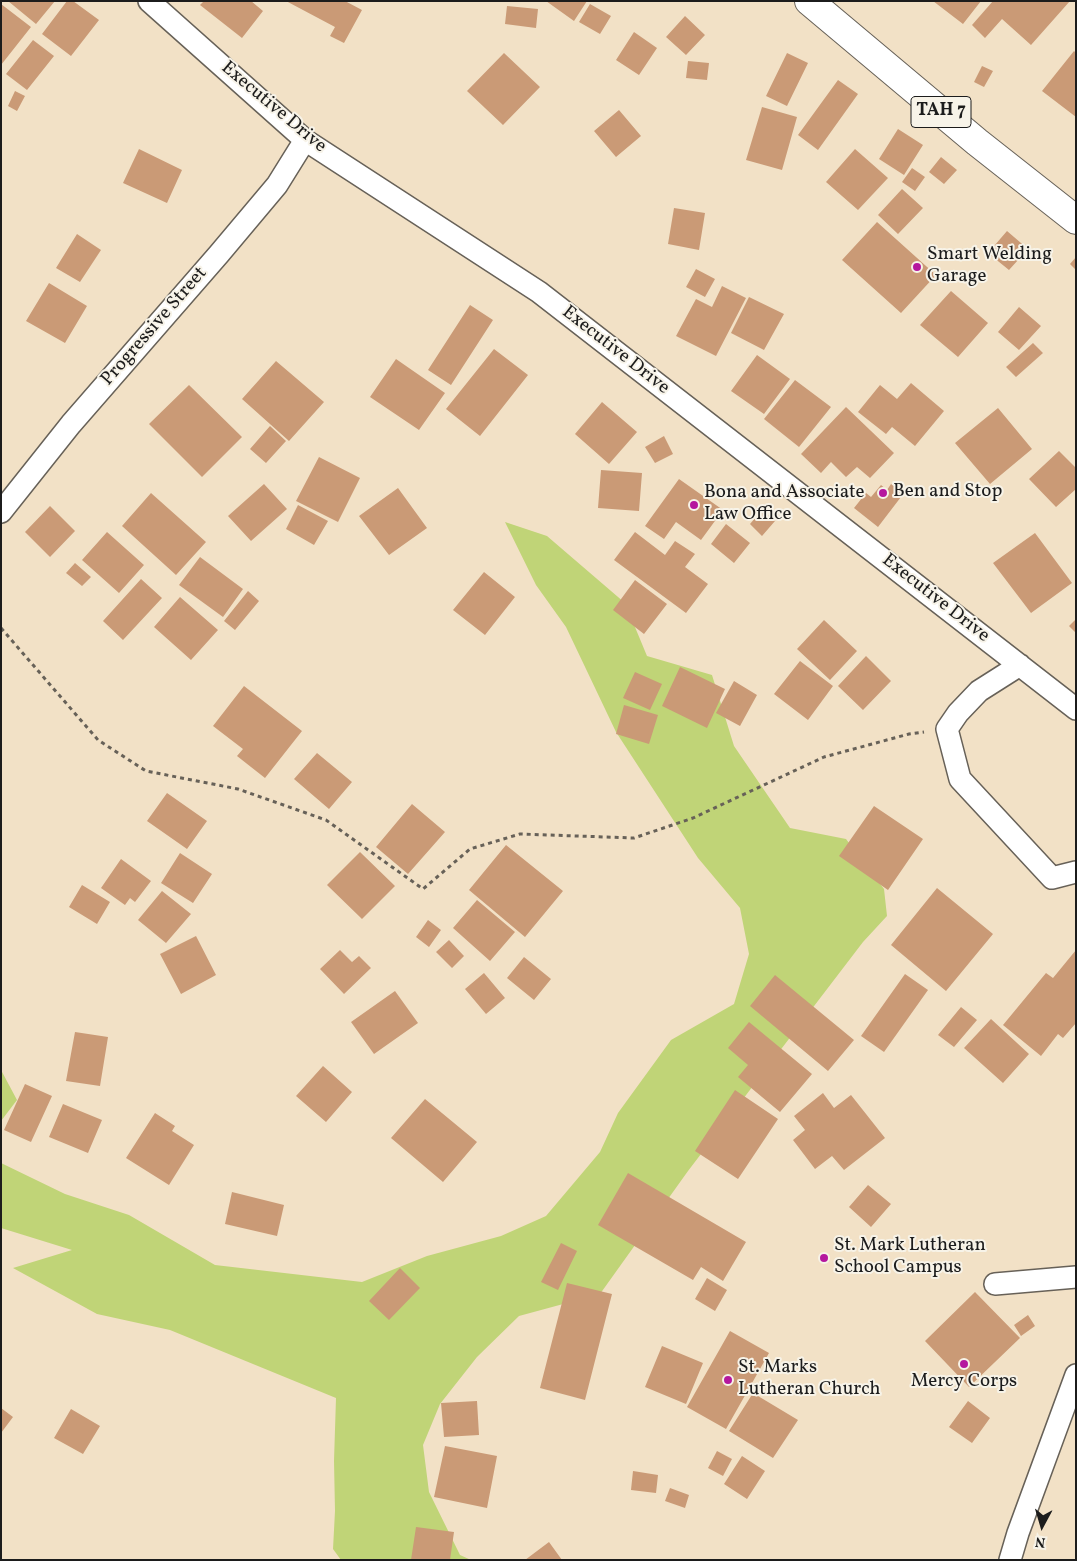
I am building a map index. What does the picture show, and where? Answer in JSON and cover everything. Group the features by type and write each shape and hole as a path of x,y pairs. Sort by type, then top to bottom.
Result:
{"highway":[{"name":"TAH 7","path":"809,1 977,142 1076,220"}],"street":[{"name":"Executive Drive","path":"148,1 306,140 539,292 1076,709"},
{"name":"Progressive Street","path":"1,512 71,424 219,254 277,184 306,140"},
{"path":"1020,665 979,692 958,712 947,729 960,779 1052,878 1076,872"},
{"path":"995,1284 1076,1277"},
{"path":"1010,1560 1018,1533 1076,1375"}],"path":[{"path":"1,628 98,740 146,771 238,789 326,820 423,888 470,849 512,836 520,834 634,838 693,818 824,757 910,734 947,729"}],"green space":[{"path":"505,522 547,536 625,603 647,656 712,675 734,746 790,828 846,839 884,889 887,916 863,942 688,1171 600,1294 519,1316 477,1357 440,1404 423,1445 429,1492 460,1555 471,1560 341,1560 333,1549 336,1398 170,1330 97,1314 13,1268 72,1250 1,1228 1,1163 65,1194 129,1215 215,1265 362,1282 427,1256 501,1236 546,1216 600,1152 618,1113 671,1040 734,1004 749,954 740,908 698,858 616,732 566,627 536,585"},
{"path":"1,1070 17,1100 1,1121"}],"building":[{"path":"8,1 55,1 36,24"},
{"path":"67,1 73,1 99,20 71,56 42,34"},
{"path":"204,1 251,1 263,11 242,38 200,5"},
{"path":"286,1 345,1 362,10 344,43 330,36 335,27"},
{"path":"546,1 587,1 574,21"},
{"path":"933,1 981,1 963,24"},
{"path":"993,1 1070,1 1031,45 1002,19 985,38 972,25"},
{"path":"1,4 31,27 1,65"},
{"path":"590,4 611,16 600,34 579,22"},
{"path":"507,6 538,9 536,28 505,24"},
{"path":"685,16 705,35 686,55 666,37"},
{"path":"634,32 657,48 639,75 616,60"},
{"path":"33,40 54,56 27,90 6,74"},
{"path":"1074,51 1076,53 1076,117 1042,91"},
{"path":"504,53 540,87 503,125 467,91"},
{"path":"787,53 808,63 787,106 766,96"},
{"path":"688,61 709,63 707,80 686,78"},
{"path":"982,66 993,71 984,87 974,82"},
{"path":"838,80 858,94 818,150 798,135"},
{"path":"15,91 25,96 17,111 8,106"},
{"path":"762,107 797,117 782,170 746,160"},
{"path":"619,110 641,136 616,157 594,131"},
{"path":"898,129 923,145 904,175 879,159"},
{"path":"139,149 182,170 167,203 123,183"},
{"path":"855,149 888,178 858,210 826,182"},
{"path":"941,157 957,170 944,184 929,172"},
{"path":"912,168 925,177 915,191 902,182"},
{"path":"902,189 923,208 898,234 878,215"},
{"path":"674,208 705,213 699,250 668,244"},
{"path":"877,222 936,275 901,313 842,260"},
{"path":"1007,231 1028,249 1009,270 988,253"},
{"path":"77,234 101,250 80,282 56,268"},
{"path":"1076,257 1076,270 1070,264"},
{"path":"696,269 715,279 705,297 686,287"},
{"path":"49,283 87,306 65,343 26,321"},
{"path":"722,286 746,298 716,356 676,336 696,299 712,307"},
{"path":"951,291 988,323 958,357 920,325"},
{"path":"749,297 784,314 764,350 731,333"},
{"path":"470,305 493,320 451,385 428,370"},
{"path":"1019,307 1041,326 1019,350 998,332"},
{"path":"1033,343 1043,353 1016,377 1006,367"},
{"path":"494,349 528,375 480,436 446,409"},
{"path":"757,355 790,379 764,414 731,391"},
{"path":"396,359 445,393 419,430 370,397"},
{"path":"276,361 324,402 289,441 242,399"},
{"path":"795,380 831,407 799,447 764,419"},
{"path":"911,383 944,411 915,446 892,427 886,434 858,412 880,385 897,399"},
{"path":"189,385 242,437 202,477 149,424"},
{"path":"602,402 637,432 609,464 575,434"},
{"path":"846,407 894,453 870,478 857,467 846,477 831,462 821,473 801,454"},
{"path":"998,408 1032,449 990,484 955,443"},
{"path":"270,426 286,441 266,463 250,449"},
{"path":"664,436 673,454 655,463 645,447"},
{"path":"1059,451 1076,468 1076,489 1056,507 1029,479"},
{"path":"319,457 360,478 338,522 296,501"},
{"path":"601,470 642,473 639,511 598,508"},
{"path":"679,479 723,510 701,540 676,522 664,539 645,526"},
{"path":"264,484 287,509 251,541 228,516"},
{"path":"891,484 904,493 878,527 854,508 866,493 871,497 881,485 887,490"},
{"path":"398,488 427,528 389,555 359,516"},
{"path":"151,493 206,542 176,575 122,526"},
{"path":"298,505 328,521 314,545 286,529"},
{"path":"50,506 75,531 50,557 25,532"},
{"path":"762,510 775,521 762,536 750,524"},
{"path":"726,524 750,543 734,563 711,544"},
{"path":"107,532 144,565 119,593 82,560"},
{"path":"635,532 665,555 675,541 695,554 685,567 708,584 686,613 614,560"},
{"path":"1035,533 1072,583 1031,613 993,563"},
{"path":"200,557 243,589 223,617 179,585"},
{"path":"75,563 91,577 82,586 66,573"},
{"path":"484,572 515,597 485,635 453,610"},
{"path":"141,579 162,598 123,640 103,621"},
{"path":"635,580 667,604 644,634 613,610"},
{"path":"248,591 259,601 235,630 224,621"},
{"path":"180,597 218,630 191,660 154,627"},
{"path":"1076,619 1076,633 1069,626"},
{"path":"824,620 857,651 830,680 797,649"},
{"path":"866,656 891,681 863,710 838,686"},
{"path":"800,661 833,686 808,720 774,694"},
{"path":"680,667 725,689 707,728 662,706"},
{"path":"635,672 662,684 650,710 623,698"},
{"path":"734,681 757,695 740,726 716,713"},
{"path":"244,686 302,731 265,778 237,756 243,749 213,726"},
{"path":"624,705 658,715 649,744 616,734"},
{"path":"317,753 352,782 329,809 294,779"},
{"path":"167,793 207,821 187,849 147,821"},
{"path":"412,804 445,832 408,874 376,847"},
{"path":"874,806 923,839 888,890 839,856"},
{"path":"506,845 563,891 525,937 469,890"},
{"path":"360,852 395,886 362,919 327,885"},
{"path":"180,853 212,874 193,903 161,883"},
{"path":"121,859 151,881 135,902 130,898 125,905 101,888"},
{"path":"82,885 110,902 97,924 69,907"},
{"path":"937,888 993,934 946,991 891,945"},
{"path":"162,891 191,914 166,943 138,920"},
{"path":"477,900 515,932 490,961 453,928"},
{"path":"428,920 441,930 429,947 416,937"},
{"path":"196,936 216,975 181,994 160,954"},
{"path":"449,940 464,956 452,968 436,952"},
{"path":"340,950 352,962 359,956 371,968 344,994 320,969"},
{"path":"1076,950 1076,1023 1063,1038 1058,1034 1041,1056 1003,1025 1046,973 1053,978"},
{"path":"524,957 551,979 534,1000 507,978"},
{"path":"484,973 505,998 486,1014 465,989"},
{"path":"905,974 928,990 884,1052 861,1036"},
{"path":"775,975 854,1040 828,1071 750,1006"},
{"path":"395,991 418,1023 374,1054 351,1022"},
{"path":"961,1007 977,1020 954,1047 938,1035"},
{"path":"991,1019 1029,1054 1003,1083 964,1048"},
{"path":"749,1022 812,1074 780,1112 738,1077 748,1065 728,1048"},
{"path":"75,1032 108,1037 100,1086 66,1081"},
{"path":"323,1066 352,1092 326,1122 296,1096"},
{"path":"25,1084 52,1096 31,1142 4,1130"},
{"path":"735,1090 778,1119 738,1179 695,1151"},
{"path":"823,1093 834,1108 851,1095 885,1138 844,1170 832,1156 815,1169 793,1140 805,1130 794,1116"},
{"path":"425,1099 477,1142 443,1182 391,1138"},
{"path":"63,1104 102,1120 88,1153 49,1137"},
{"path":"155,1113 175,1126 172,1131 194,1145 169,1185 126,1158"},
{"path":"628,1173 746,1242 723,1281 701,1267 693,1280 598,1225"},
{"path":"868,1185 891,1204 871,1227 849,1207"},
{"path":"232,1192 284,1205 277,1236 225,1224"},
{"path":"561,1243 577,1251 558,1290 541,1282"},
{"path":"400,1268 420,1288 389,1320 369,1301"},
{"path":"707,1278 727,1290 715,1311 695,1299"},
{"path":"567,1283 612,1294 585,1400 540,1388"},
{"path":"975,1292 1020,1338 969,1387 925,1341"},
{"path":"1028,1315 1035,1326 1021,1336 1014,1325"},
{"name":"St. Marks Lutheran Church","path":"730,1331 769,1353 726,1429 687,1407"},
{"path":"662,1346 703,1363 686,1404 645,1387"},
{"path":"753,1393 798,1420 773,1458 729,1431"},
{"path":"477,1401 479,1435 444,1437 441,1403"},
{"path":"968,1401 990,1418 972,1443 949,1427"},
{"path":"1,1408 13,1417 1,1433"},
{"path":"71,1409 100,1426 83,1454 54,1438"},
{"path":"445,1446 497,1456 487,1508 434,1497"},
{"path":"717,1451 732,1459 723,1476 708,1468"},
{"path":"742,1456 765,1471 747,1499 724,1484"},
{"path":"633,1471 658,1475 656,1493 631,1490"},
{"path":"670,1488 689,1495 685,1508 665,1501"},
{"path":"416,1527 454,1532 450,1560 411,1560"},
{"path":"549,1542 562,1560 525,1560"}],"place":[{"name":"Smart Welding Garage","path":"917,267"},
{"name":"Ben and Stop","path":"883,493"},
{"name":"Bona and Associate Law Office","path":"694,505"},
{"name":"St. Mark Lutheran School Campus","path":"824,1258"},
{"name":"Mercy Corps","path":"964,1364"},
{"name":"St. Marks Lutheran Church","path":"728,1380"}]}
